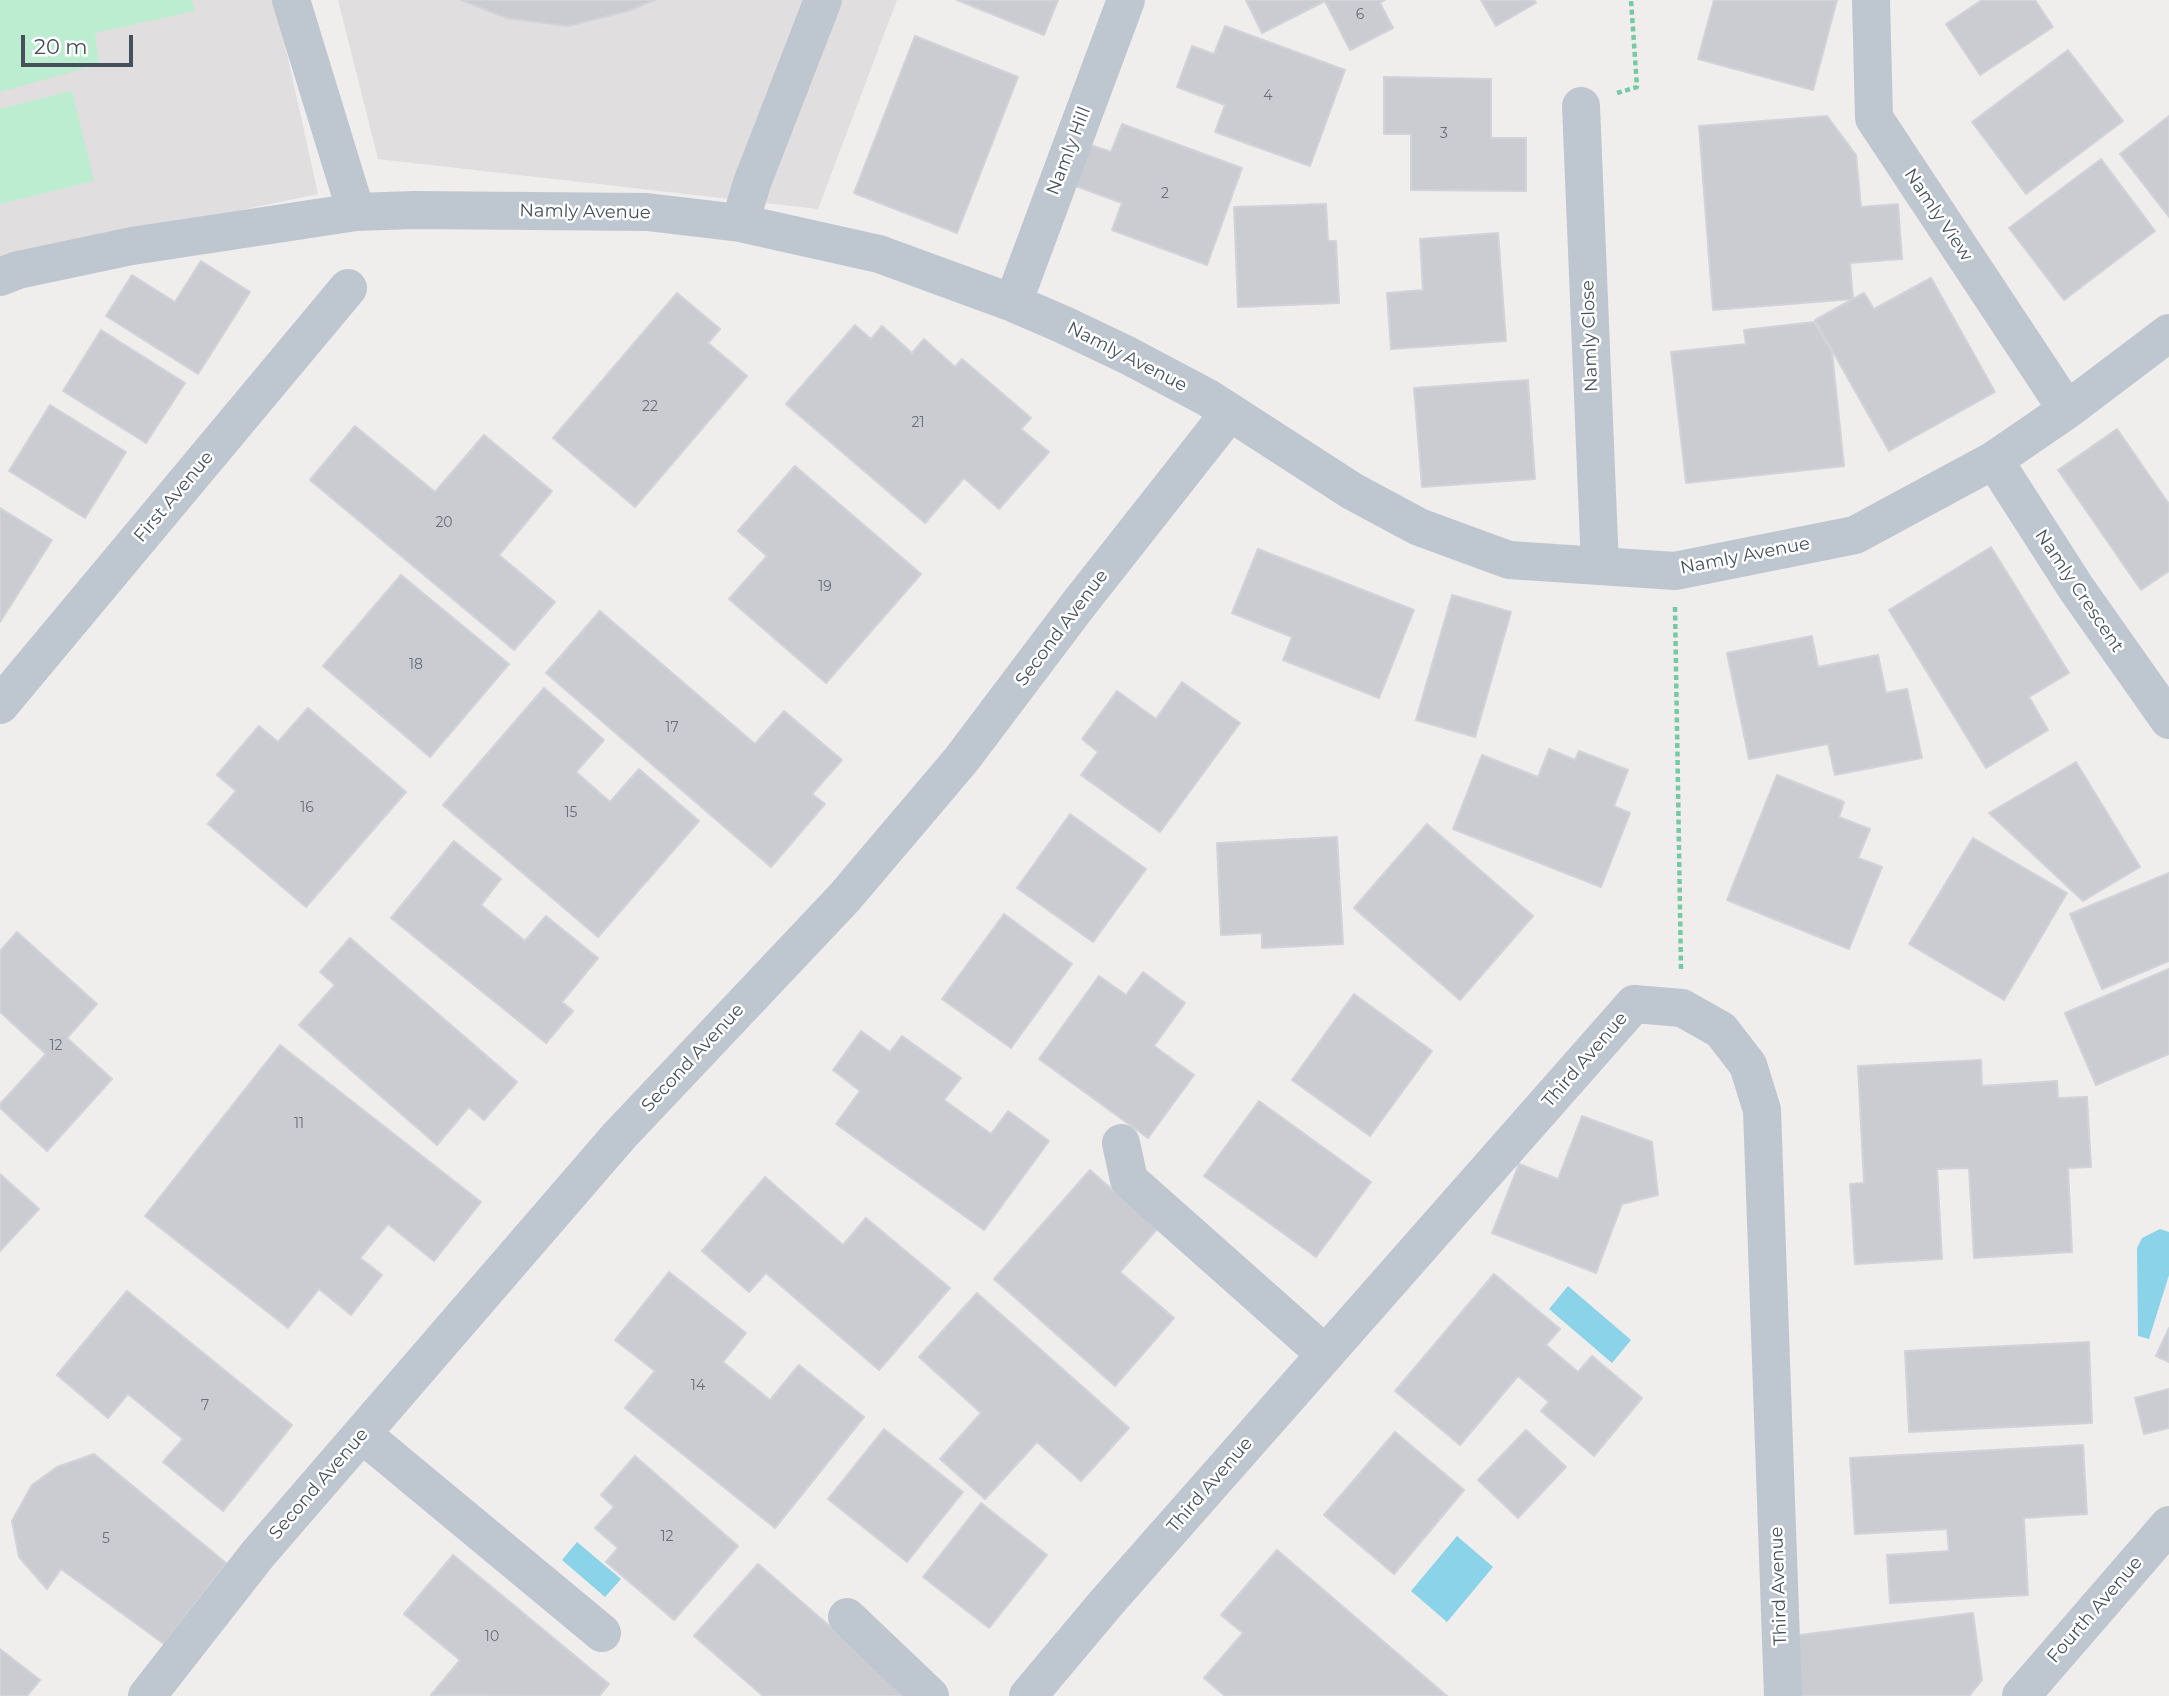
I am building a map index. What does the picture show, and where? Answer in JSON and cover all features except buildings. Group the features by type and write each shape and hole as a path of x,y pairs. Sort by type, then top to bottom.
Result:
{"street":[{"path":"291,0 356,212"},
{"path":"740,223 752,183 823,0"},
{"name":"Namly Hill","path":"1013,303 1126,0"},
{"name":"Namly View","path":"1871,0 1874,118 2067,410"},
{"name":"Namly Close","path":"1581,106 1600,566"},
{"name":"Namly Avenue","path":"0,277 132,246 356,212 647,212 740,223 879,254 1013,303 1127,355 1230,412 1352,491 1419,527 1509,560 1675,571 1855,535 1994,460 2067,410 2169,332"},
{"name":"First Avenue","path":"0,705 348,288"},
{"name":"Second Avenue","path":"147,1696 258,1554 619,1136 844,898 961,760 1078,605 1230,412"},
{"name":"Namly Crescent","path":"1994,460 2076,589 2169,720"},
{"name":"Third Avenue","path":"1028,1696 1107,1602 1634,1004 1682,1008 1721,1030 1748,1065 1762,1110 1783,1696"},
{"path":"1121,1143 1129,1180 1325,1354"},
{"path":"362,1434 602,1633"},
{"name":"Fourth Avenue","path":"2021,1696 2169,1525"},
{"path":"847,1618 930,1696"}],"path":[{"path":"1581,106 1637,87 1631,0"},
{"path":"1675,571 1682,1008"}],"shaded area":[{"path":"0,0 275,0 318,194 0,261"},
{"path":"338,0 897,0 818,209 378,159"}],"green space":[{"path":"0,0 192,0 195,11 95,33 99,64 0,92"},
{"path":"72,91 94,181 0,204 0,109"}],"water":[{"path":"2160,1229 2169,1232 2169,1275 2149,1339 2138,1336 2137,1248 2142,1238"},
{"path":"1568,1286 1631,1340 1612,1363 1549,1309"},
{"path":"1457,1536 1493,1567 1447,1622 1411,1591"},
{"path":"577,1542 621,1579 605,1597 562,1560"}]}
